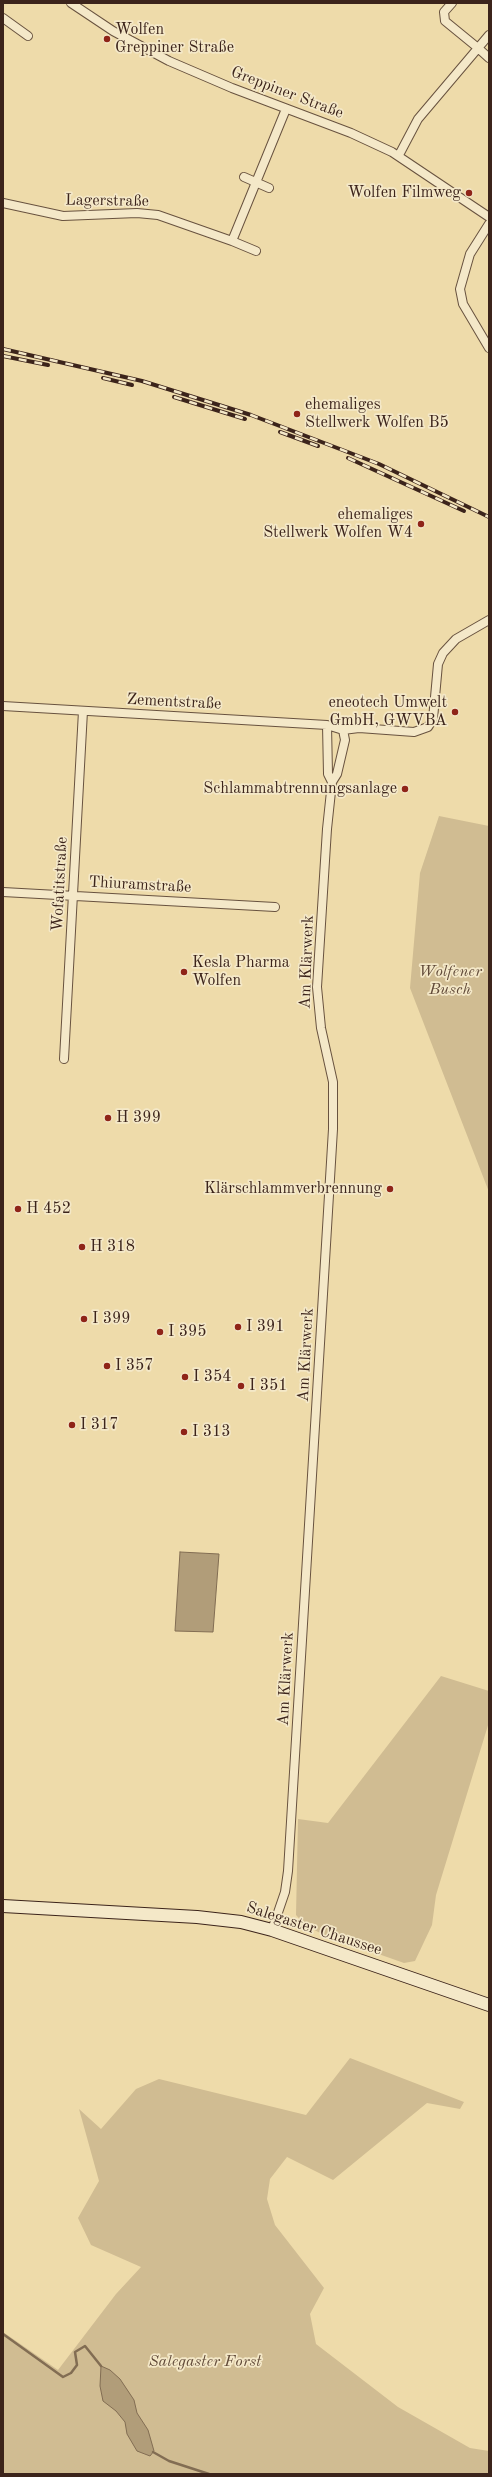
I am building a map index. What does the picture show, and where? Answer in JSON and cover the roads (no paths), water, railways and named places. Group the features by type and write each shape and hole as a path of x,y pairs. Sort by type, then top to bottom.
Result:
{"main road":[{"name":"Salegaster Chaussee","path":"3,1906 215,1918 272,1930 489,2005"}],"street":[{"name":"Greppiner Straße","path":"71,3 113,31 169,61 286,109 352,133 399,155 489,217"},
{"path":"452,3 444,12 445,21 489,58"},
{"path":"3,18 28,36"},
{"path":"399,155 418,119 489,35"},
{"path":"232,241 286,109"},
{"path":"244,177 269,188"},
{"name":"Lagerstraße","path":"3,203 63,216 137,213 158,216 232,241 256,252"},
{"path":"489,224 470,254 460,289 463,304 489,348"},
{"path":"343,730 359,728 414,732 428,727 433,719 437,671 443,653 456,639 489,620"},
{"name":"Zementstraße","path":"3,706 327,725 343,730"},
{"name":"Wofatitstraße","path":"64,1059 83,711"},
{"name":"Am Klärwerk","path":"327,725 328,774 332,782"},
{"name":"Am Klärwerk","path":"272,1930 285,1892 288,1871 334,1115 332,1076 320,1028 317,997 332,782 337,774 345,740 343,730"},
{"name":"Thiuramstraße","path":"3,892 275,907"}],"waterway":[{"path":"3,2334 63,2377 71,2373 77,2365 75,2352 85,2346 101,2366"},
{"path":"153,2452 169,2461 209,2474"}],"railway":[{"path":"3,349 142,381 251,415 379,464 489,517"},
{"path":"3,356 48,365"},
{"path":"103,378 132,385"},
{"path":"174,397 245,419"},
{"path":"280,432 318,446"},
{"path":"348,458 464,511"}],"place":[{"name":"Wolfen Greppiner Straße","path":"107,39"},
{"name":"Wolfen Filmweg","path":"469,193"},
{"name":"ehemaliges Stellwerk Wolfen B5","path":"297,414"},
{"name":"ehemaliges Stellwerk Wolfen W4","path":"421,524"},
{"name":"eneotech Umwelt GmbH, GWVBA","path":"455,712"},
{"name":"Schlammabtrennungsanlage","path":"405,789"},
{"name":"Kesla Pharma Wolfen","path":"184,972"},
{"name":"H 399","path":"108,1118"},
{"name":"Klärschlammverbrennung","path":"390,1189"},
{"name":"H 452","path":"18,1209"},
{"name":"H 318","path":"82,1247"},
{"name":"I 399","path":"84,1319"},
{"name":"I 391","path":"238,1327"},
{"name":"I 395","path":"160,1332"},
{"name":"I 357","path":"107,1366"},
{"name":"I 354","path":"185,1377"},
{"name":"I 351","path":"241,1386"},
{"name":"I 317","path":"72,1425"},
{"name":"I 313","path":"184,1432"}],"park label":[{"name":"Wolfener Busch","path":"450,981"},
{"name":"Salegaster Forst","path":"205,2362"}]}
